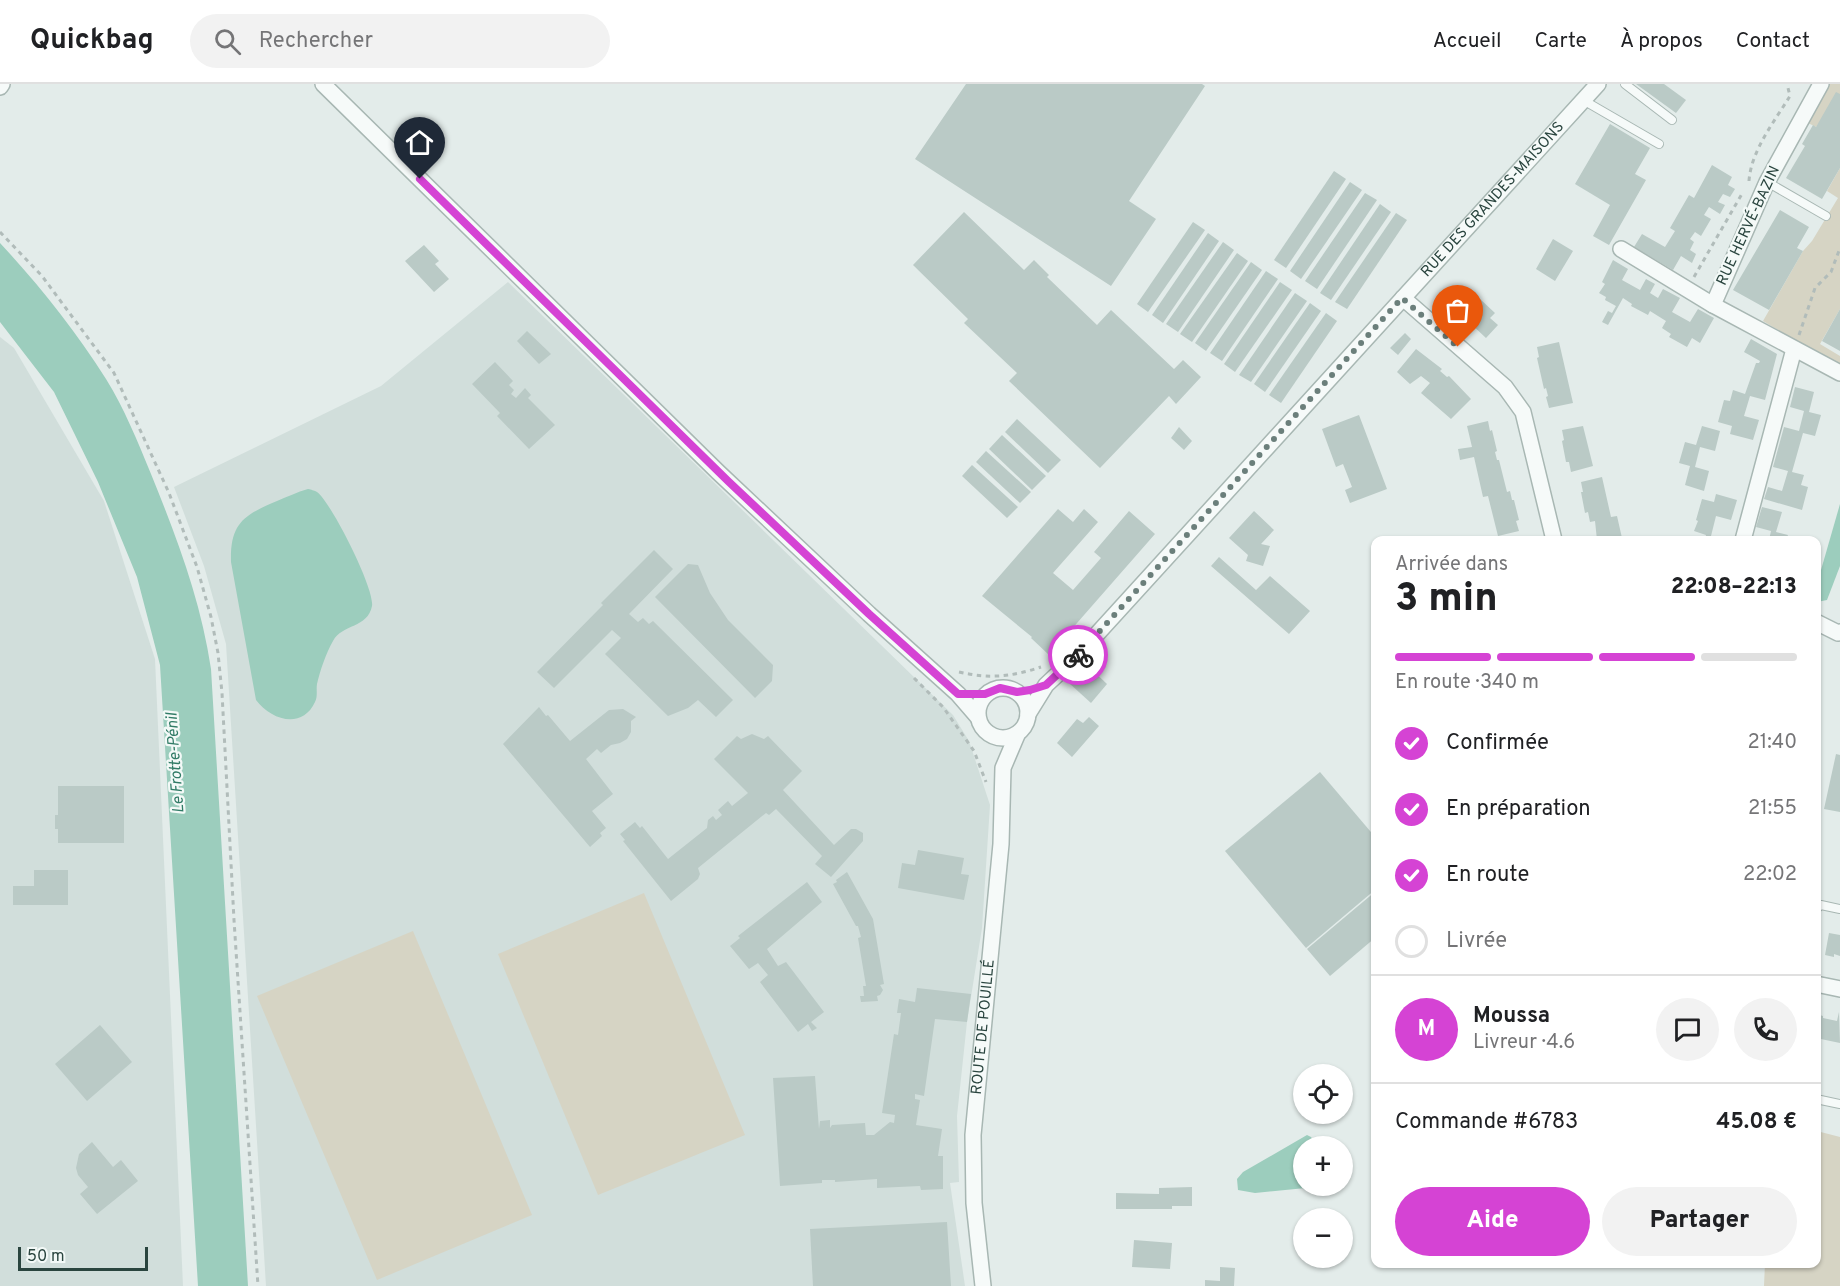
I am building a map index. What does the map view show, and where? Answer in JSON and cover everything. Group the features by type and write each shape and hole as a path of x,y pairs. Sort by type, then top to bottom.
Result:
{"street":[{"path":"323,84 718,472 958,694 977,716"},
{"name":"RUE DES GRANDES-MAISONS","path":"1046,685 1077,656 1598,84"},
{"name":"RUE HERVÉ-BAZIN","path":"1821,84 1767,182 1713,305 1840,373"},
{"path":"1621,249 1713,305"},
{"path":"1402,298 1505,387 1523,412 1553,536"},
{"path":"1744,536 1794,349"},
{"path":"1821,624 1839,633"},
{"path":"958,694 985,694 1000,688 1017,692 1046,685"},
{"path":"1028,714 1046,685"},
{"path":"985,694 980,701 977,716 979,724 989,735 1003,739 1017,735 1027,722 1028,714 1023,698 1017,692"},
{"name":"ROUTE DE POUILLÉ","path":"989,735 1003,768"},
{"name":"ROUTE DE POUILLÉ","path":"983,1286 974,1203 973,1135 1000,856 1003,768 1017,735"},
{"path":"1821,985 1840,989"}],"lane":[{"path":"1625,84 1672,120"},
{"path":"1583,100 1659,144"},
{"path":"1767,182 1826,216"},
{"path":"1821,905 1840,909"},
{"path":"1821,1100 1840,1104"}],"path":[{"path":"1749,182 1750,167 1758,150 1790,96 1787,84"},
{"path":"1687,289 1744,192"},
{"path":"0,232 42,276 114,374 169,493 197,567 211,617 222,693 233,909 258,1286"},
{"path":"1794,349 1815,288 1831,272 1840,248"},
{"path":"950,665 960,673 990,678 1028,672 1046,666"},
{"path":"913,677 944,707 974,751 986,785"}],"shaded area":[{"path":"1830,84 1840,84 1840,94 1816,127 1808,123"},
{"path":"1840,168 1840,309 1820,344 1840,356 1840,367 1763,321 1803,251 1812,241 1838,198 1827,191"},
{"path":"508,282 953,715 969,741 990,805 982,928 967,1022 957,1116 959,1182 950,1183 965,1286 266,1286 226,644 204,566 174,487 381,386"},
{"path":"0,337 14,348 104,501 155,659 183,1286 0,1286"},
{"path":"644,893 745,1135 598,1195 498,954"},
{"path":"413,931 532,1215 377,1280 257,996"},
{"path":"1821,1132 1840,1137 1840,1286 1764,1286 1765,1268 1821,1268"}],"water":[{"name":"Le Frotte-Pénil","path":"0,243 69,326 119,402 170,522 187,570 207,644 211,669 248,1286 198,1286 160,665 137,577 98,482 54,392 0,322"},
{"path":"308,489 317,492 324,499 341,528 367,582 372,606 365,618 342,631 333,641 320,673 316,700 309,711 295,719 286,719 270,713 256,700 231,562 231,549 236,529 248,516"},
{"path":"1840,504 1840,566 1827,600 1821,601 1821,570"},
{"path":"1293,1143 1293,1189 1255,1193 1238,1190 1237,1179 1243,1172"}],"building":[{"path":"966,84 1202,84 1205,86 1129,201 1156,219 1111,286 915,159"},
{"path":"1636,84 1664,84 1686,100 1676,113"},
{"path":"1836,92 1840,94 1840,168 1822,199 1786,178 1805,146 1802,144 1813,125 1816,127"},
{"path":"1610,124 1650,148 1635,174 1646,180 1609,245 1593,236 1610,205 1575,184"},
{"path":"1712,165 1732,177 1728,185 1735,189 1730,197 1723,194 1718,202 1725,205 1720,214 1709,207 1704,215 1711,219 1701,236 1695,232 1690,239 1694,242 1690,250 1696,254 1692,263 1681,256 1673,270 1634,247 1642,234 1665,247 1675,231 1670,228 1689,195 1694,198"},
{"path":"1334,171 1346,179 1286,268 1274,260"},
{"path":"1350,182 1362,190 1301,279 1290,271"},
{"path":"1365,193 1377,200 1317,289 1305,281"},
{"path":"1380,204 1391,212 1331,300 1320,293"},
{"path":"1780,210 1809,227 1797,248 1803,251 1769,310 1733,290"},
{"path":"964,212 1024,270 1034,260 1049,275 1047,277 1097,325 1111,310 1174,369 1183,360 1201,377 1176,404 1169,396 1100,468 1009,381 1017,373 964,323 968,319 913,265"},
{"path":"1396,213 1407,220 1347,309 1335,302"},
{"path":"1193,222 1205,230 1148,312 1137,304"},
{"path":"1208,233 1219,241 1163,323 1152,315"},
{"path":"1553,239 1573,251 1555,281 1536,269"},
{"path":"1223,242 1234,250 1178,332 1166,324"},
{"path":"424,245 439,261 435,264 449,279 434,292 405,261"},
{"path":"1237,253 1248,261 1192,342 1180,334"},
{"path":"1613,260 1628,269 1622,280 1640,290 1646,279 1655,284 1650,293 1658,298 1663,289 1680,298 1672,312 1690,322 1698,309 1714,318 1700,343 1692,338 1687,347 1669,337 1671,334 1662,328 1666,321 1650,311 1648,315 1631,306 1632,304 1623,298 1608,325 1602,322 1608,311 1612,313 1616,306 1605,300 1606,297 1599,293 1605,284 1602,282"},
{"path":"1251,262 1262,270 1206,351 1195,343"},
{"path":"1266,271 1278,279 1222,361 1210,353"},
{"path":"1280,282 1292,290 1235,372 1224,364"},
{"path":"1295,293 1307,301 1251,382 1239,375"},
{"path":"1471,296 1479,301 1480,299 1495,313 1490,318 1498,325 1486,338 1465,315 1468,312 1463,304"},
{"path":"1310,303 1321,311 1265,392 1254,384"},
{"path":"1840,309 1840,351 1822,341"},
{"path":"1326,313 1337,321 1281,403 1269,395"},
{"path":"527,331 551,354 539,364 517,341"},
{"path":"1405,333 1411,339 1398,355 1390,348"},
{"path":"1751,339 1777,354 1765,400 1750,396 1744,416 1759,420 1753,440 1730,434 1732,426 1718,422 1724,400 1730,401 1733,390 1745,394 1756,363 1760,361 1744,352"},
{"path":"1559,342 1573,403 1549,408 1546,397 1548,396 1546,388 1544,389 1537,358 1539,357 1537,347"},
{"path":"1416,349 1442,369 1440,371 1447,377 1449,376 1471,399 1451,419 1421,393 1430,383 1421,376 1410,384 1397,372"},
{"path":"495,362 513,381 509,385 514,390 511,394 516,398 525,388 531,395 528,398 555,425 529,449 497,416 500,413 472,384"},
{"path":"1795,387 1814,392 1809,412 1821,415 1815,436 1803,433 1792,472 1804,475 1801,485 1808,487 1802,510 1764,499 1768,487 1782,491 1788,471 1773,467 1784,427 1799,431 1804,411 1790,407"},
{"path":"1359,415 1387,489 1350,503 1345,490 1352,487 1343,464 1336,467 1322,429"},
{"path":"1017,419 1061,460 1048,473 1005,432"},
{"path":"1488,421 1507,492 1510,491 1512,500 1514,500 1519,520 1516,521 1519,531 1498,536 1488,496 1483,497 1474,457 1460,460 1458,449 1472,447 1467,426"},
{"path":"1583,426 1593,466 1571,472 1569,462 1566,462 1562,430"},
{"path":"1702,426 1720,431 1715,451 1700,447 1695,467 1709,471 1704,491 1685,485 1690,466 1679,463 1685,442 1696,445"},
{"path":"1179,427 1192,441 1184,450 1171,438"},
{"path":"1002,435 1046,476 1032,490 989,449"},
{"path":"986,451 1031,492 1020,503 976,462"},
{"path":"972,465 1018,507 1007,518 962,476"},
{"path":"1602,477 1611,517 1617,516 1622,536 1597,536 1595,521 1590,522 1588,512 1585,513 1581,482"},
{"path":"1716,494 1737,500 1731,520 1716,516 1711,536 1694,531 1702,499 1714,502"},
{"path":"1762,507 1782,512 1776,532 1788,535 1770,536 1771,531 1756,527"},
{"path":"1058,509 1073,522 1084,509 1098,522 1053,573 1073,590 1101,558 1094,552 1129,511 1155,534 1049,655 1032,637 982,596"},
{"path":"1254,511 1274,530 1261,544 1270,546 1263,566 1246,561 1248,555 1229,538"},
{"path":"654,550 673,569 629,614 638,622 643,618 649,624 653,621 733,700 716,717 698,700 688,708 668,716 605,654 621,638 612,630 554,688 537,672"},
{"path":"1219,557 1256,590 1270,576 1310,611 1289,634 1211,566"},
{"path":"688,564 698,565 710,593 728,620 773,665 772,681 755,698 655,597"},
{"path":"1086,664 1107,684 1091,703 1069,683"},
{"path":"539,707 570,741 609,710 623,709 636,717 631,721 631,732 627,739 611,745 601,753 597,749 586,759 613,794 592,811 606,828 600,833 602,836 590,847 503,744"},
{"path":"1089,717 1099,726 1072,757 1057,743 1077,719 1083,723"},
{"path":"752,734 764,739 768,736 802,771 783,790 834,845 851,829 863,833 863,841 831,877 815,864 822,856 776,809 769,815 766,813 698,868 700,874 698,879 671,901 623,841 625,840 620,834 635,822 640,828 642,826 668,859 707,828 708,820 713,816 716,820 722,815 718,810 728,801 732,806 748,793 714,759 737,736 741,739"},
{"path":"1836,754 1840,755 1840,812 1824,809"},
{"path":"1320,772 1371,832 1371,893 1306,948 1225,851"},
{"path":"58,786 124,786 124,843 58,843 55,815 58,815"},
{"path":"918,850 964,858 961,874 969,875 964,900 898,888 902,863 915,865"},
{"path":"34,870 68,870 68,905 13,905 13,886 34,886"},
{"path":"847,872 873,919 884,984 880,985 883,990 877,996 878,1001 861,1002 860,996 864,996 863,986 866,986 858,938 861,937 858,926 833,884"},
{"path":"807,882 822,902 767,949 778,966 786,962 824,1012 811,1022 817,1028 812,1031 808,1024 798,1032 760,982 768,975 758,963 749,969 730,946 740,938 738,936"},
{"path":"1371,895 1371,941 1330,976 1307,949"},
{"path":"1829,933 1840,935 1840,956 1825,955"},
{"path":"917,988 971,994 967,1022 935,1019 924,1096 915,1094 915,1099 920,1100 916,1125 942,1129 938,1156 943,1156 943,1189 921,1190 920,1186 877,1188 877,1179 835,1182 835,1180 822,1180 822,1183 780,1186 773,1078 815,1076 819,1129 820,1121 830,1120 830,1128 832,1125 865,1123 866,1135 874,1135 890,1122 894,1123 895,1115 882,1113 894,1034 898,1035 901,1013 897,1013 899,999 915,1002"},
{"path":"1839,1012 1840,1043 1821,1039 1821,1015 1837,1021"},
{"path":"100,1025 132,1062 87,1101 55,1064"},
{"path":"92,1142 113,1167 121,1160 138,1181 97,1214 80,1194 88,1187 78,1175 76,1168 79,1154"},
{"path":"1192,1187 1192,1206 1172,1206 1172,1209 1116,1209 1116,1193 1159,1194 1159,1188"},
{"path":"947,1222 951,1286 813,1286 810,1229"},
{"path":"1134,1240 1172,1243 1170,1269 1132,1267"},
{"path":"1220,1267 1235,1268 1234,1286 1205,1286 1205,1280 1220,1281"}],"way so far":[{"path":"1078,655 1402,298 1458,347"}],"route":[{"path":"420,179 729,482 958,694 985,694 1000,688 1009,688 1017,692 1046,685 1078,655"}]}
